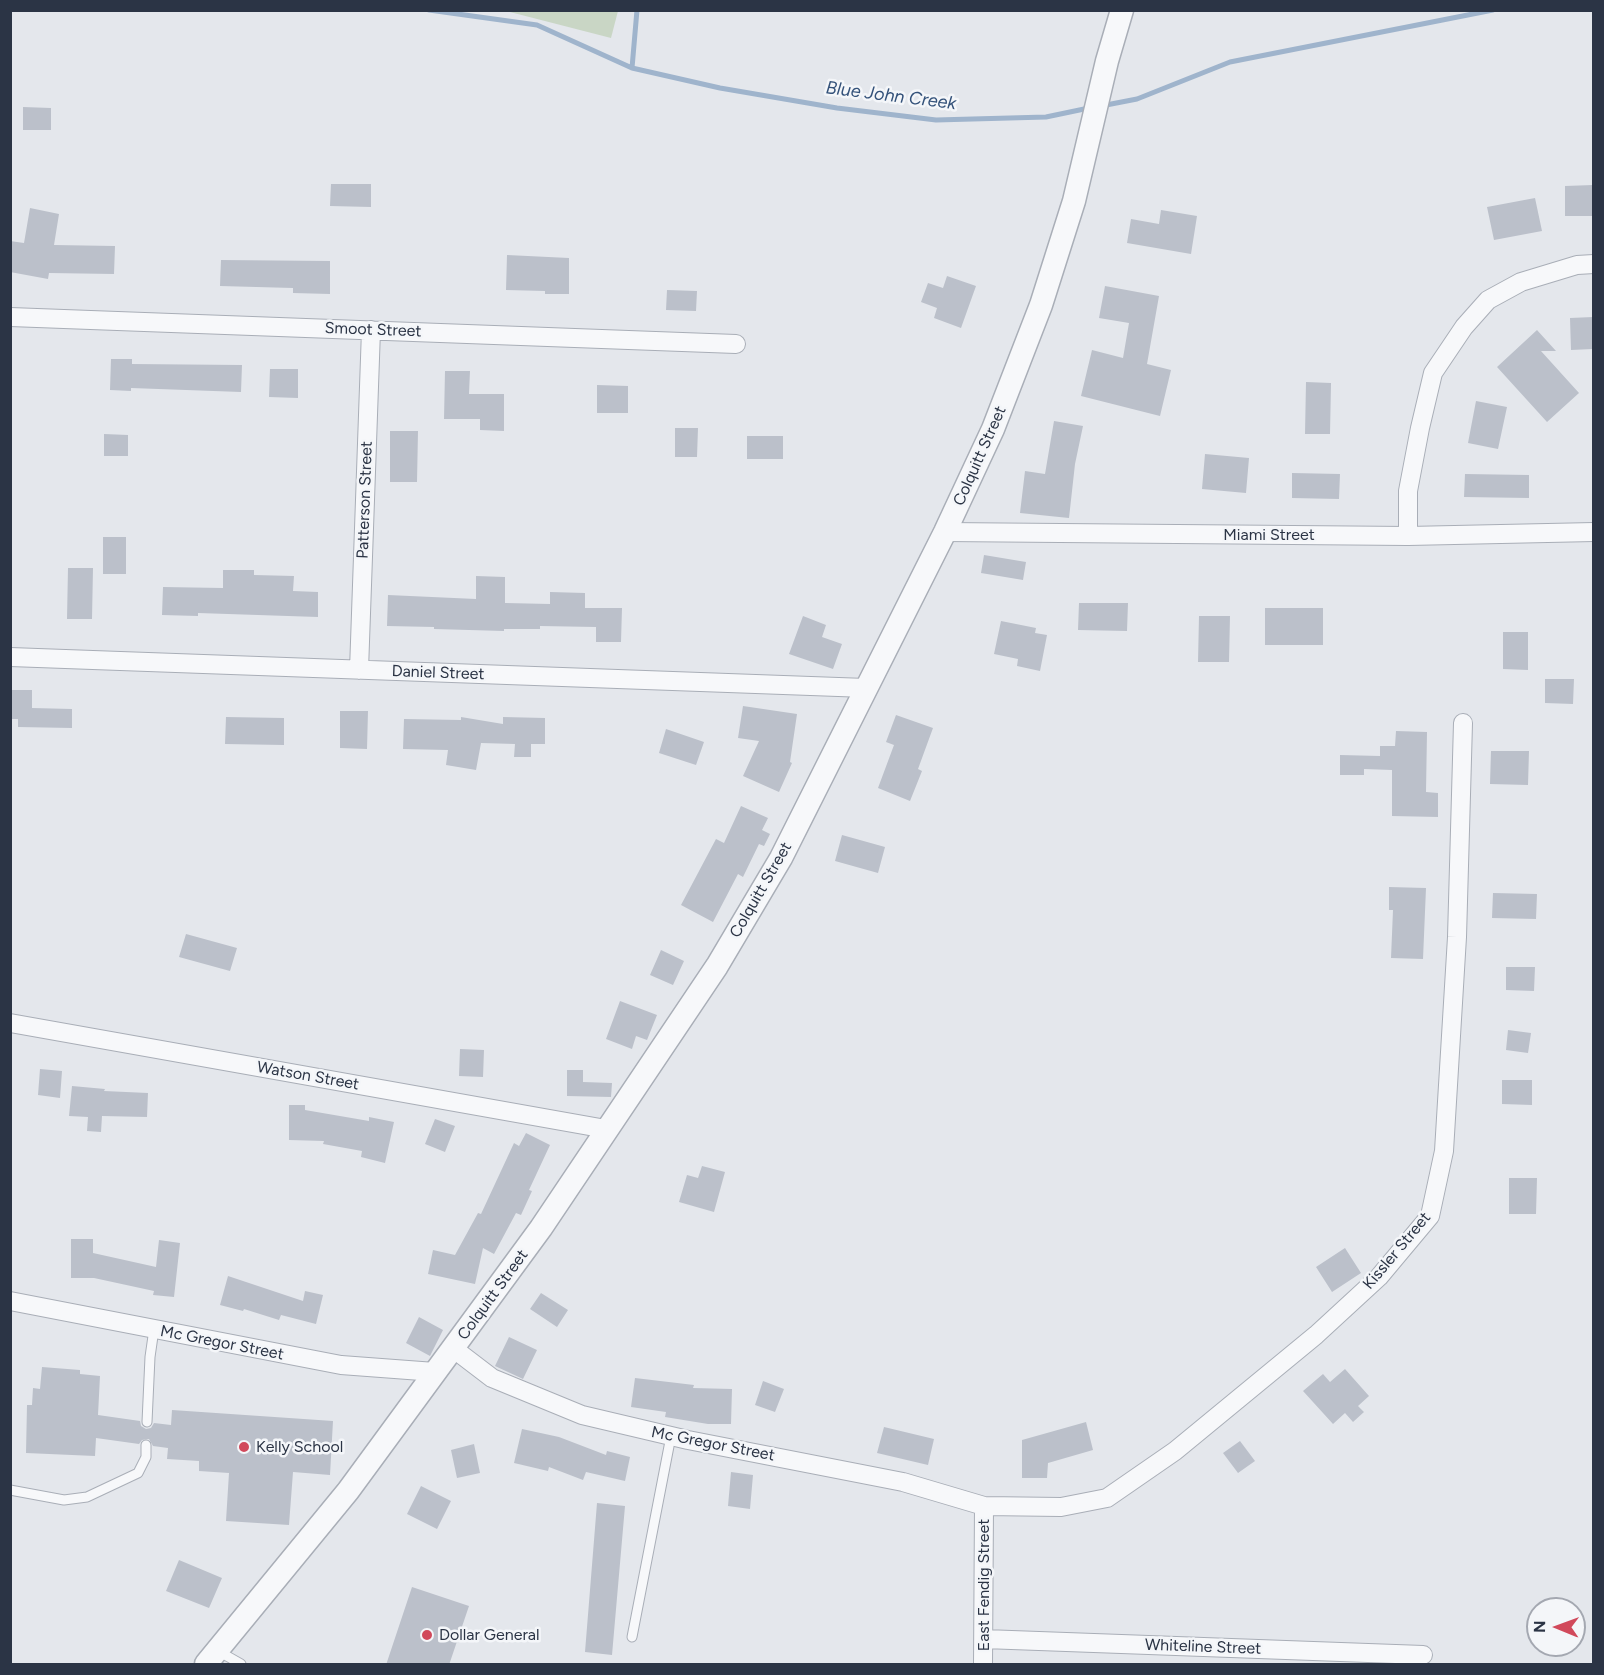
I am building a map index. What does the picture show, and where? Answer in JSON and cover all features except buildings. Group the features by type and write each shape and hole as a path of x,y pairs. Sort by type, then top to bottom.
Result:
{"street":[{"name":"Colquitt Street","path":"212,1658 348,1491 541,1228 717,966 781,858 945,532 993,429 1041,305 1074,201 1107,61 1122,10"},
{"path":"1408,536 1408,491 1433,373 1464,327 1488,300 1521,282 1577,265 1593,264"},
{"name":"Smoot Street","path":"10,317 736,345"},
{"name":"Patterson Street","path":"359,670 371,330"},
{"name":"Miami Street","path":"945,532 1408,536 1593,532"},
{"name":"Daniel Street","path":"10,657 866,688"},
{"name":"Kissler Street","path":"984,1506 1061,1507 1107,1498 1175,1452 1316,1335 1379,1277 1430,1215 1444,1151 1457,937 1463,723"},
{"name":"Watson Street","path":"10,1023 606,1129"},
{"name":"Mc Gregor Street","path":"10,1301 341,1365 378,1369 406,1368 435,1372"},
{"name":"Mc Gregor Street","path":"454,1349 492,1378 582,1415 671,1436 903,1482 984,1506"},
{"name":"East Fendig Street","path":"983,1665 984,1506"},
{"name":"Whiteline Street","path":"984,1639 1423,1655"}],"lane":[{"path":"147,1422 150,1357 154,1329"},
{"path":"632,1637 671,1436"},
{"path":"10,1490 64,1500 87,1497 138,1473 146,1457 146,1445"},
{"path":"212,1658 241,1665"}],"green space":[{"path":"506,11 618,11 611,38"}],"waterway":[{"name":"Blue John Creek","path":"429,10 537,25 632,68 720,88 837,108 936,120 1046,117 1089,108"},
{"path":"632,68 637,10"},
{"name":"Blue John Creek","path":"1101,106 1137,99 1230,62 1493,10"}],"place":[{"name":"Kelly School","path":"244,1447"},
{"name":"Dollar General","path":"427,1635"}]}
